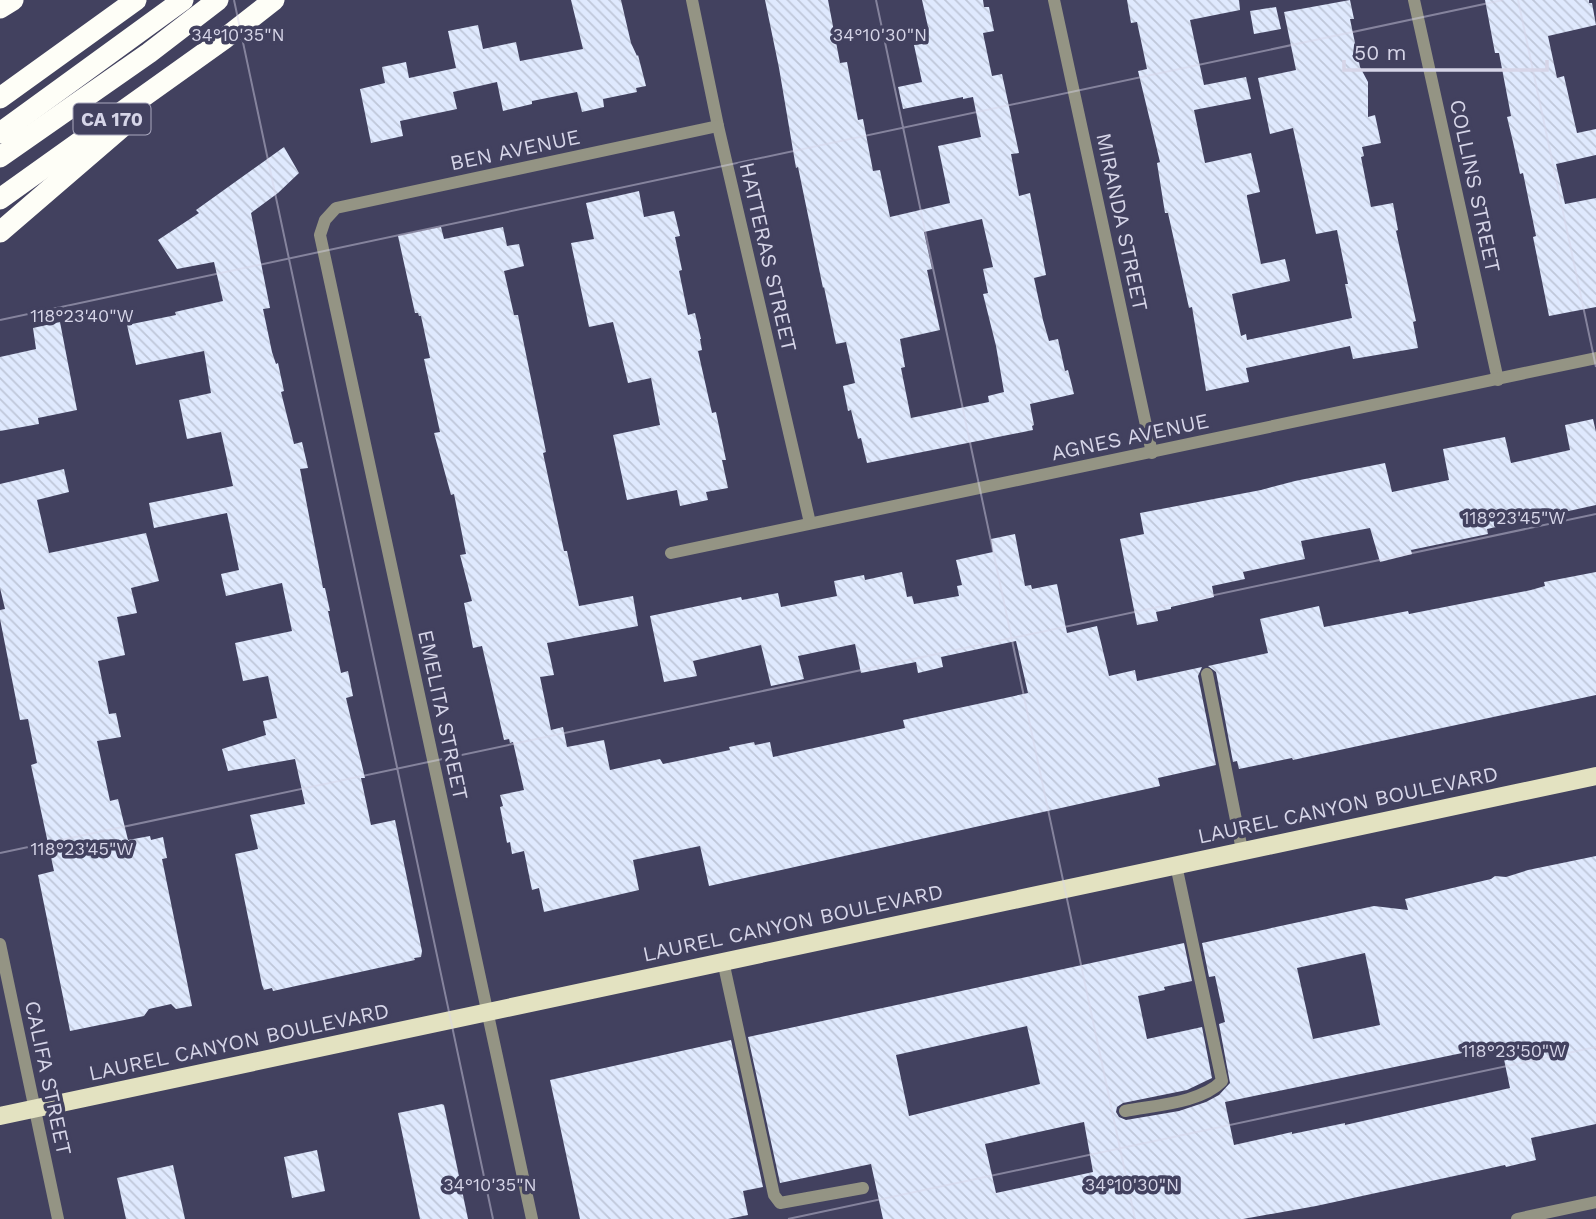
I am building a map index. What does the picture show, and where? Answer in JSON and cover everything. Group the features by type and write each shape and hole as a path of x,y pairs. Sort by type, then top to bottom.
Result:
{"highway":[{"path":"0,8 13,0"},
{"path":"0,98 136,0"},
{"path":"0,132 183,0"},
{"path":"0,157 149,53 218,0"},
{"name":"CA 170","path":"0,199 225,39 274,0"},
{"path":"0,232 225,39"}],"main road":[{"name":"LAUREL CANYON BOULEVARD","path":"0,1116 1596,776"}],"street":[{"name":"HATTERAS STREET","path":"692,0 718,126 810,523"},
{"name":"MIRANDA STREET","path":"1054,0 1152,453"},
{"name":"COLLINS STREET","path":"1414,0 1498,380"},
{"name":"BEN AVENUE","path":"325,220 336,208 718,126"},
{"name":"EMELITA STREET","path":"325,220 320,235 531,1219"},
{"name":"AGNES AVENUE","path":"671,553 1596,358"},
{"path":"1206,674 1242,850"},
{"path":"1125,1111 1200,1096 1213,1090 1222,1081 1176,865"},
{"name":"CALIFA STREET","path":"0,944 58,1219"},
{"path":"723,961 774,1195 780,1203 863,1188"},
{"path":"1517,1219 1596,1202"}],"building":[{"path":"571,0 621,0 631,43 638,55 646,86 636,88 637,92 603,99 604,107 582,112 577,92 532,101 532,104 503,111 497,82 453,92 457,109 400,121 403,136 371,143 360,89 385,83 382,67 406,62 409,78 456,68 448,31 478,25 483,49 516,42 520,61 583,49"},
{"path":"765,0 828,0 840,63 847,62 858,120 863,119 873,171 880,170 890,217 950,203 938,146 981,137 973,97 903,109 898,87 922,82 914,45 922,44 919,29 928,27 922,0 983,0 984,7 989,7 994,31 983,33 992,76 1002,74 1019,153 1011,154 1019,196 1030,193 1046,275 1034,278 1043,320 1049,341 1058,339 1065,371 1068,370 1074,394 1030,404 1033,430 867,463 851,410 848,411 843,386 855,383 846,342 836,344 798,167 796,168","holes":["982,219 993,267 983,269 988,293 983,294 1004,392 988,396 989,402 911,418 901,368 905,367 900,339 940,330 927,270 932,269 924,232"]},
{"path":"1127,0 1239,0 1240,10 1190,20 1204,85 1246,77 1251,99 1194,110 1205,163 1251,153 1260,192 1247,197 1261,264 1285,259 1290,281 1232,294 1241,336 1246,334 1247,340 1352,318 1337,230 1316,234 1293,128 1270,134 1258,78 1296,70 1284,12 1350,0 1354,19 1350,19 1360,67 1368,82 1368,117 1375,115 1381,143 1362,147 1364,156 1361,157 1371,207 1393,203 1396,231 1416,321 1413,322 1418,348 1353,359 1350,346 1246,368 1249,382 1206,391 1192,307 1189,308 1168,213 1165,213 1157,163 1160,162 1138,71 1147,69 1137,22 1131,23"},
{"path":"1485,0 1589,0 1589,3 1592,3 1596,25 1548,36 1557,78 1564,76 1577,133 1596,129 1596,155 1556,164 1565,204 1596,198 1596,307 1549,316 1523,173 1520,174 1507,117 1511,116 1499,53 1495,53"},
{"path":"1276,7 1281,29 1254,34 1250,11"},
{"path":"284,147 299,173 251,213 270,308 263,309 272,352 276,364 278,363 284,391 281,392 294,444 302,442 308,468 300,469 341,673 348,671 353,696 346,698 365,778 361,778 371,825 395,820 422,951 421,957 414,958 415,960 273,991 272,988 264,990 262,985 235,854 258,849 250,815 305,804 295,759 228,771 222,749 266,735 263,721 277,718 268,676 243,681 235,643 292,631 282,583 226,596 221,574 239,570 227,513 154,528 149,503 233,486 221,432 187,439 179,400 211,393 204,351 136,365 127,325 176,315 175,312 223,301 214,262 177,269 158,240 199,213 196,210"},
{"path":"639,191 644,217 674,211 680,236 675,237 682,270 679,271 688,315 695,313 702,350 698,351 712,413 716,412 726,460 722,460 728,488 706,492 708,500 680,506 677,490 627,500 613,435 660,425 651,378 628,383 613,322 589,327 571,243 594,239 586,203"},
{"path":"441,227 444,239 503,227 507,246 519,244 524,266 504,271 514,315 518,315 546,452 543,453 579,606 633,596 638,626 547,643 554,675 540,677 551,730 563,727 567,747 604,740 610,770 660,759 663,764 730,750 729,747 754,742 755,745 770,742 773,757 905,728 903,720 1028,693 1016,641 941,657 943,667 918,673 916,662 861,673 855,644 798,656 804,679 771,686 761,645 693,661 697,676 664,682 650,616 741,597 742,600 778,593 781,607 837,596 834,581 864,575 865,580 902,572 907,597 912,596 914,604 959,596 957,586 962,585 956,560 993,552 991,539 1015,534 1025,586 1031,585 1032,589 1057,584 1067,633 1097,626 1109,676 1135,670 1137,681 1202,667 1198,676 1216,765 1158,778 1160,786 709,886 700,846 633,860 639,890 544,912 539,888 532,890 524,851 512,854 510,842 507,843 500,795 524,790 513,742 504,740 482,646 473,648 464,603 472,601 460,555 466,554 454,494 451,495 434,433 440,432 424,359 430,358 421,316 415,313 398,236"},
{"path":"60,322 77,410 38,418 39,424 0,431 0,357 36,349 33,328"},
{"path":"1593,419 1596,432 1596,505 1487,529 1488,534 1411,550 1412,554 1380,562 1370,528 1301,541 1305,559 1243,572 1245,579 1212,586 1214,597 1156,612 1158,621 1137,625 1120,539 1144,534 1140,513 1385,463 1392,492 1449,480 1443,449 1505,437 1511,463 1570,450 1565,425"},
{"path":"64,469 69,492 37,500 49,553 146,533 159,581 131,588 137,613 117,617 125,655 98,661 109,714 116,713 121,737 97,741 110,801 118,799 128,840 150,836 151,840 163,837 167,858 162,859 192,1006 176,1009 171,1004 149,1009 144,1016 70,1031 38,875 54,871 31,765 37,763 28,719 20,720 0,619 0,610 5,609 0,588 0,484"},
{"path":"1596,572 1596,695 1293,760 1292,758 1239,769 1237,761 1233,762 1216,672 1208,666 1268,653 1260,619 1319,606 1324,627 1408,611 1409,614 1531,590 1545,586 1544,582"},
{"path":"1596,856 1596,1124 1531,1138 1536,1160 1243,1219 883,1219 871,1164 780,1183 748,1037 1184,943 1192,981 1138,996 1147,1039 1202,1027 1212,1078 1187,1090 1123,1103 1117,1107 1116,1112 1126,1120 1179,1111 1219,1095 1230,1083 1219,1024 1225,1022 1215,976 1209,977 1202,943 1374,906 1408,910 1405,899","holes":["1365,953 1380,1025 1313,1039 1297,968","1027,1026 1040,1084 909,1116 896,1055","1501,1045 1510,1088 1345,1125 1292,1132 1234,1145 1225,1102","1084,1122 1093,1172 996,1193 985,1144"]},
{"path":"731,1040 763,1187 743,1191 748,1215 728,1219 580,1219 550,1080"},
{"path":"442,1104 468,1219 420,1219 398,1113"},
{"path":"317,1150 325,1191 292,1198 284,1157"},
{"path":"173,1165 185,1219 126,1219 117,1178"}]}
